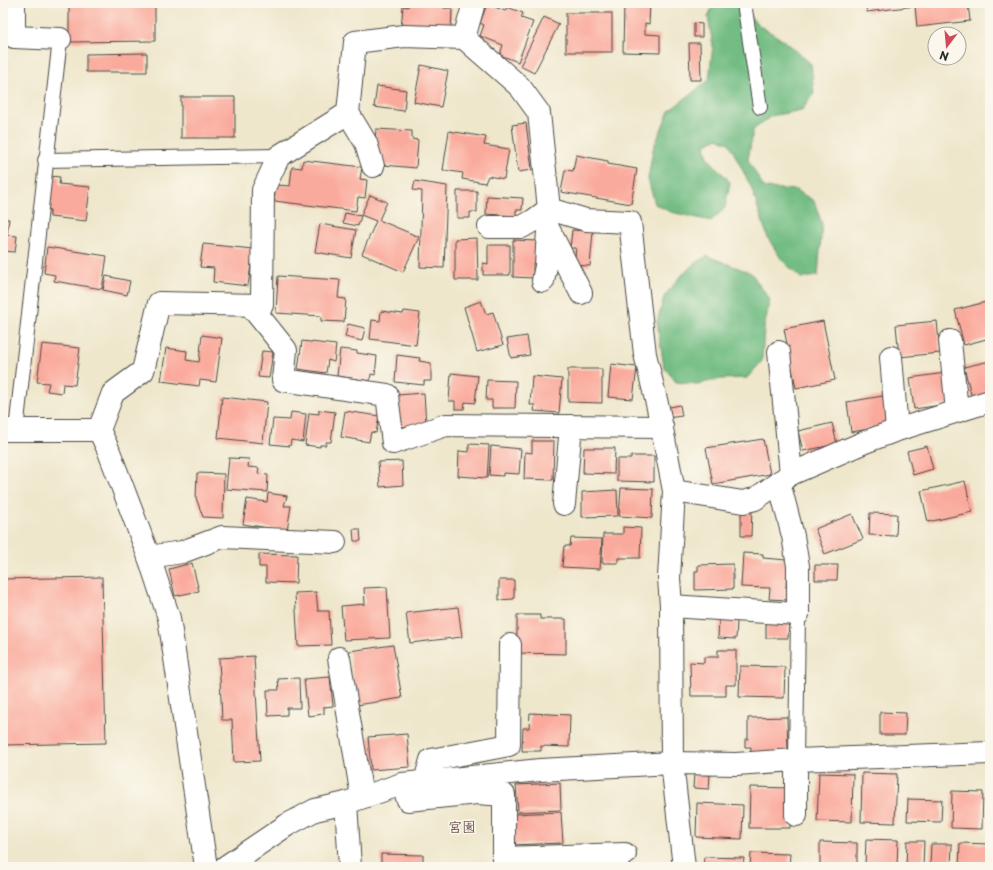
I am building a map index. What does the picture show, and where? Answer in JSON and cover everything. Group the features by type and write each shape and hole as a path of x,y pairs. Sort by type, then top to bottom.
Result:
{"street":[{"path":"14,3 8,37 60,39"},
{"path":"464,38 474,3"},
{"path":"373,166 366,143 348,113 355,42 404,36 464,38 520,88 539,113 549,218 546,266 543,282"},
{"path":"206,867 169,618 149,557 108,449 99,430 113,393 143,371 159,303 262,305 263,190 279,156 348,113"},
{"path":"549,218 581,293"},
{"path":"489,227 522,227 549,218 630,222 646,354 674,491 669,578 671,606 672,763 684,867"},
{"path":"250,305 286,350 283,380 386,395 393,443 446,425 662,428"},
{"path":"950,341 957,411"},
{"path":"671,606 798,614 798,566 785,478 779,352"},
{"path":"891,357 897,430"},
{"path":"674,491 743,502 755,499 785,478 865,442 897,430 990,401"},
{"path":"564,504 571,426"},
{"path":"10,430 99,430"},
{"path":"149,557 182,552 222,537 335,542"},
{"path":"424,782 431,760 509,745 510,646"},
{"path":"339,658 354,800 350,867"},
{"path":"225,867 286,825 315,810 354,800 402,784 540,770 672,763 736,764 796,760 990,753"},
{"path":"796,760 796,815"},
{"path":"402,784 408,800 477,793 504,795 504,863 625,854"}],"lane":[{"path":"744,3 760,107"},
{"path":"10,430 60,39"},
{"path":"45,160 279,156"},
{"path":"796,760 798,614"}],"green space":[{"path":"714,3 736,3 760,26 786,42 811,64 814,93 802,110 771,116 753,130 748,160 764,188 796,190 814,201 822,224 818,276 801,278 782,260 768,238 751,187 729,143 717,138 705,145 708,158 730,182 725,208 711,221 671,212 655,204 648,179 653,149 669,111 709,80 713,45 708,17"},
{"path":"707,256 751,273 770,300 764,328 762,361 747,378 721,379 697,384 676,382 664,367 657,322 664,297 678,279 695,263"}],"building":[{"path":"69,3 155,3 155,41 69,42"},
{"path":"409,3 444,3 444,8 452,8 451,31 401,29 403,6 408,7"},
{"path":"624,3 650,3 649,24 645,23 645,34 660,35 660,53 623,52"},
{"path":"865,3 968,3 970,21 917,27 915,6 867,12"},
{"path":"487,4 505,11 507,7 523,13 521,18 533,22 518,62 500,55 503,45 480,36 484,25 480,23"},
{"path":"566,13 612,13 612,52 566,52"},
{"path":"544,17 559,24 534,73 520,66"},
{"path":"694,23 702,24 702,37 694,37"},
{"path":"689,43 700,43 701,80 690,80"},
{"path":"147,53 147,72 86,72 86,54"},
{"path":"421,65 448,71 441,107 414,102"},
{"path":"377,86 406,90 404,111 374,107"},
{"path":"181,97 235,97 235,138 181,138"},
{"path":"526,123 532,170 518,172 512,125"},
{"path":"376,129 412,131 412,139 418,140 416,168 383,165 375,142"},
{"path":"449,131 486,137 484,145 509,149 504,179 488,176 485,183 462,179 463,173 443,170"},
{"path":"576,155 608,161 608,164 637,169 631,204 561,192 565,170 573,171"},
{"path":"303,160 362,167 360,179 367,180 365,198 358,197 356,211 274,201 276,185 290,186 292,167 302,168"},
{"path":"50,176 60,177 59,184 90,187 86,221 50,217 50,210 46,210"},
{"path":"415,181 447,186 444,268 420,267 422,191 413,190"},
{"path":"457,191 477,191 477,212 470,212 470,218 457,218"},
{"path":"370,195 387,202 379,220 419,237 403,272 362,254 376,221 361,215"},
{"path":"487,196 523,198 522,210 516,210 516,216 486,214"},
{"path":"345,213 361,216 358,226 343,223"},
{"path":"3,219 9,219 7,235 17,236 15,252 3,251"},
{"path":"320,224 356,230 351,258 315,252"},
{"path":"572,230 593,231 590,266 574,265 576,248 570,248"},
{"path":"477,238 478,280 455,280 455,239"},
{"path":"513,240 538,241 538,263 533,263 533,278 513,277"},
{"path":"203,244 253,249 248,286 213,282 214,268 200,267"},
{"path":"488,245 510,245 510,275 483,275 483,263 488,264"},
{"path":"47,247 107,256 102,289 54,281 55,275 44,273"},
{"path":"106,276 130,281 127,295 103,290"},
{"path":"278,276 340,280 338,298 346,299 344,322 321,321 321,316 276,313"},
{"path":"481,301 486,314 493,312 503,345 477,352 464,307"},
{"path":"990,301 990,338 964,345 955,310"},
{"path":"381,311 403,314 404,311 420,313 416,345 370,339 372,320 380,321"},
{"path":"823,321 835,380 796,388 784,329"},
{"path":"937,321 940,353 899,357 896,325"},
{"path":"348,324 365,328 362,341 345,337"},
{"path":"202,335 222,338 216,382 200,380 199,386 161,381 166,348 187,351 186,360 199,362"},
{"path":"527,336 530,355 511,358 507,339"},
{"path":"302,341 336,345 334,362 328,360 326,373 298,369"},
{"path":"42,344 80,348 75,385 63,384 62,393 47,391 49,383 37,382"},
{"path":"340,349 377,356 375,375 371,374 370,381 337,376"},
{"path":"262,351 273,352 269,378 258,377"},
{"path":"397,355 420,358 419,361 431,363 431,381 424,381 424,385 395,382"},
{"path":"990,361 990,394 972,398 964,367"},
{"path":"611,364 637,367 633,399 608,397"},
{"path":"568,369 602,369 602,403 568,402"},
{"path":"451,373 478,376 475,403 465,402 464,409 455,409 455,401 449,401"},
{"path":"945,373 949,404 914,409 910,378"},
{"path":"532,376 562,379 559,413 534,411 535,405 530,405"},
{"path":"487,380 516,381 515,408 492,408 492,400 486,400"},
{"path":"424,393 426,425 399,427 397,395"},
{"path":"883,396 888,426 851,432 847,402"},
{"path":"222,397 267,402 263,443 218,438"},
{"path":"680,405 682,416 667,418 665,408"},
{"path":"319,410 335,412 331,442 326,442 326,445 320,445 320,447 305,445 309,413 319,414"},
{"path":"345,411 379,416 376,433 371,432 369,442 341,437"},
{"path":"291,412 306,414 303,442 291,440 290,446 270,444 273,419 290,420"},
{"path":"832,423 837,444 803,451 798,431"},
{"path":"763,439 770,474 713,484 706,448"},
{"path":"532,441 554,441 553,480 524,479 525,452 532,453"},
{"path":"469,444 489,445 487,478 458,476 459,451 469,452"},
{"path":"491,446 521,449 519,474 503,473 503,476 489,475"},
{"path":"927,446 933,469 913,475 907,451"},
{"path":"584,448 615,448 614,474 583,473"},
{"path":"631,456 654,456 654,482 617,481 617,459 631,459"},
{"path":"229,458 249,459 248,467 259,468 258,474 268,475 267,492 226,489"},
{"path":"402,461 403,485 380,487 378,462"},
{"path":"197,473 224,474 223,518 203,517 196,498"},
{"path":"965,481 972,512 928,522 921,491"},
{"path":"621,488 653,489 652,518 619,516"},
{"path":"617,490 618,516 582,517 582,492"},
{"path":"268,493 287,496 284,506 291,506 287,531 243,524 247,499 267,502"},
{"path":"741,507 752,508 751,536 741,536"},
{"path":"870,513 897,514 896,536 869,535"},
{"path":"852,514 863,539 825,554 815,529"},
{"path":"623,527 641,528 640,558 618,558 618,563 602,563 603,534 623,534"},
{"path":"353,529 360,529 361,541 354,541"},
{"path":"571,538 602,539 600,569 562,567 564,546 570,546"},
{"path":"743,553 763,554 763,558 787,560 786,588 791,588 790,600 769,599 770,588 741,587"},
{"path":"259,554 297,555 296,583 266,582 266,567 259,567"},
{"path":"192,563 199,591 175,596 169,569"},
{"path":"733,564 733,589 695,590 695,571 698,571 698,565"},
{"path":"815,565 838,565 837,580 815,580"},
{"path":"102,577 106,743 3,745 3,579"},
{"path":"499,580 514,580 514,599 499,600"},
{"path":"387,587 390,638 344,640 341,606 365,604 364,588"},
{"path":"316,592 318,611 329,611 331,645 298,646 295,593"},
{"path":"458,607 462,637 410,643 406,613"},
{"path":"517,615 540,615 540,619 566,619 566,654 517,653"},
{"path":"719,619 737,621 736,639 718,638"},
{"path":"766,622 789,622 788,638 766,638"},
{"path":"393,645 402,698 357,705 349,651"},
{"path":"718,650 736,650 736,685 726,685 726,696 691,696 690,662 704,663 704,657 718,657"},
{"path":"254,656 260,761 234,762 232,720 222,720 219,658"},
{"path":"740,666 785,667 784,698 739,697"},
{"path":"330,677 333,706 324,707 324,714 308,716 304,679"},
{"path":"299,678 300,708 287,708 287,715 268,716 267,690 279,690 278,679"},
{"path":"880,712 906,713 905,735 880,735"},
{"path":"530,713 570,715 569,747 541,746 541,751 522,751 523,728 529,728"},
{"path":"787,717 788,753 751,753 751,747 745,747 745,739 748,739 748,718"},
{"path":"407,734 410,767 371,770 368,737"},
{"path":"819,773 853,774 852,822 817,821"},
{"path":"862,773 897,774 895,823 861,822"},
{"path":"694,774 710,775 709,789 693,788"},
{"path":"560,783 561,810 518,812 516,785"},
{"path":"750,787 791,788 790,828 749,828"},
{"path":"952,791 983,792 982,829 951,828"},
{"path":"908,799 942,800 941,822 907,821"},
{"path":"697,803 743,805 742,839 696,837"},
{"path":"561,812 563,843 510,845 514,814"},
{"path":"866,839 898,840 897,867 865,866"},
{"path":"907,841 924,841 923,867 906,867"},
{"path":"820,842 857,843 857,867 820,867"},
{"path":"960,843 990,844 989,867 959,867"},
{"path":"931,844 952,844 951,867 930,867"},
{"path":"751,853 790,854 789,867 750,867"},
{"path":"381,854 423,855 423,867 381,867"},
{"path":"704,857 744,858 743,867 703,867"}],"district":[{"name":"宮園","path":"462,826"}]}
